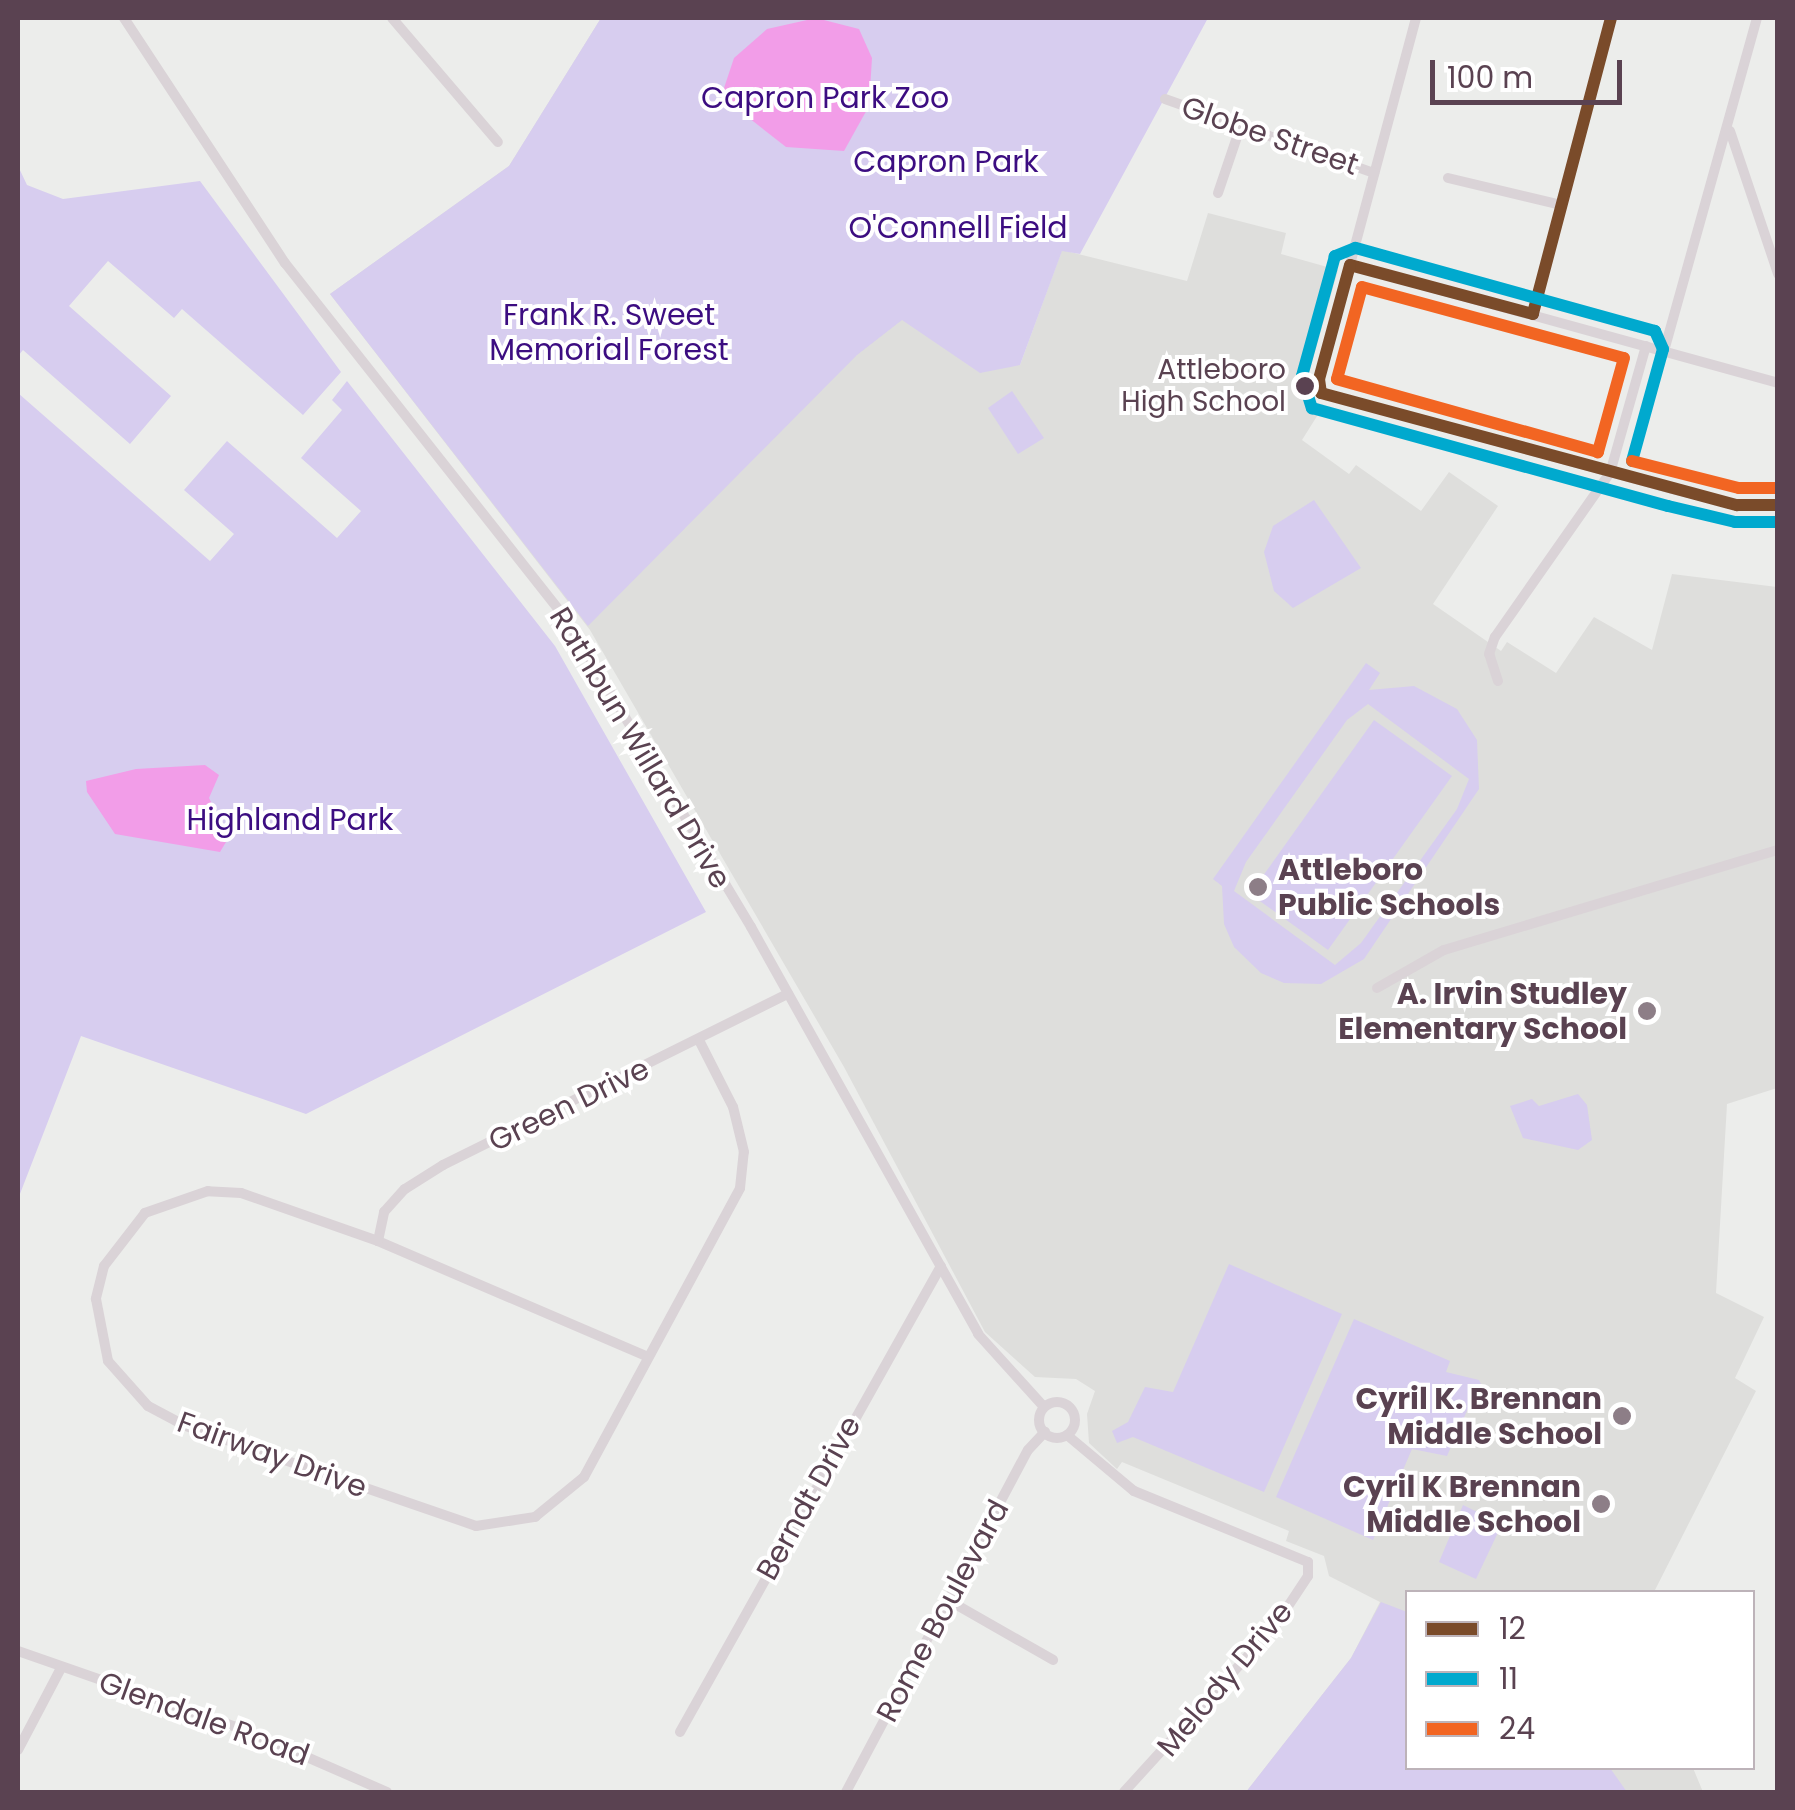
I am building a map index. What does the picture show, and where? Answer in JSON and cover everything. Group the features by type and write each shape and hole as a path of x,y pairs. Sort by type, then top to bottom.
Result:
{"street":[{"name":"Rathbun Willard Drive","path":"124,18 285,263 566,619 788,994 978,1334 1044,1407 1068,1406 1075,1422 1067,1435"},
{"path":"392,18 498,142"},
{"path":"1416,18 1319,379 1321,393 1610,473 1737,504 1778,505"},
{"path":"1533,314 1611,18"},
{"path":"1664,351 1730,131 1757,18"},
{"name":"Globe Street","path":"1165,100 1374,173"},
{"path":"1218,194 1241,125"},
{"path":"1730,131 1778,274"},
{"path":"1448,178 1561,205"},
{"path":"1350,264 1778,383"},
{"path":"1498,680 1489,654 1495,637 1610,473 1646,346"},
{"path":"1377,988 1444,950 1778,850"},
{"name":"Green Drive","path":"378,1241 384,1212 405,1188 700,1042 788,994"},
{"name":"Fairway Drive","path":"646,1356 378,1241 240,1194 208,1190 171,1200 145,1213 104,1266 96,1298 108,1361 148,1406 183,1425 476,1526 506,1526 535,1517 584,1477 740,1188 744,1152 733,1107 700,1042"},
{"name":"Berndt Drive","path":"680,1732 941,1266"},
{"path":"1044,1407 1044,1432 1067,1435"},
{"name":"Rome Boulevard","path":"846,1792 1028,1450 1044,1432"},
{"name":"Melody Drive","path":"1067,1435 1134,1491 1304,1559 1308,1576 1275,1626 1124,1792"},
{"path":"948,1600 1053,1660"},
{"name":"Glendale Road","path":"18,1651 245,1730 387,1792"},
{"path":"18,1750 61,1668"}],"shaded area":[{"name":"Attleboro Public Schools","path":"601,18 902,319 937,340 1020,365 1062,250 1187,281 1208,213 1286,233 1281,254 1338,270 1302,398 1324,405 1302,440 1349,474 1356,465 1421,511 1449,472 1498,506 1433,604 1501,651 1507,642 1556,673 1594,617 1652,650 1672,574 1777,587 1777,1088 1727,1104 1716,1293 1764,1317 1735,1378 1756,1391 1655,1590 1405,1590 1405,1770 1694,1770 1703,1792 1246,1792 1351,1658 1380,1602 1329,1576 1324,1556 1286,1541 1289,1531 1122,1462 1117,1469 1089,1443 1087,1414 1095,1391 1076,1379 1035,1377 985,1332 844,1067 590,630 330,294 509,166"},
{"path":"816,18 859,29 872,58 869,106 844,151 786,147 730,103 724,88 734,58 767,29"},
{"path":"205,765 219,775 209,798 229,837 220,852 115,834 87,792 86,781 136,769"}],"green space":[{"path":"601,18 1208,18 1080,254 1062,251 1020,365 980,373 902,320 857,355 588,626 330,294 509,166"},
{"path":"18,166 27,185 63,199 200,181 341,372 303,415 182,309 174,318 108,261 69,306 171,396 130,444 23,350 18,356"},
{"name":"Highland Park","path":"347,381 555,646 706,912 306,1114 81,1036 18,1199 18,393 210,561 234,534 184,490 227,441 337,538 361,511 301,458 342,410 332,400"},
{"path":"1012,391 1044,438 1018,454 988,408"},
{"path":"1314,500 1361,568 1293,608 1274,591 1264,552 1273,526"},
{"path":"1366,663 1380,673 1369,690 1414,686 1457,709 1477,740 1479,789 1364,959 1321,984 1284,983 1261,973 1234,947 1224,924 1222,886 1213,879","holes":["1368,704 1469,779 1457,809 1361,943 1335,965 1234,891 1246,862 1347,720"]},
{"path":"1374,720 1452,776 1328,950 1250,894"},
{"path":"1578,1094 1587,1105 1592,1140 1578,1150 1523,1138 1510,1106 1532,1099 1539,1106"},
{"path":"1229,1264 1342,1314 1264,1492 1133,1437 1117,1443 1112,1431 1128,1422 1145,1387 1173,1392"},
{"path":"1354,1319 1450,1361 1446,1372 1479,1380 1483,1388 1474,1395 1447,1456 1412,1449 1373,1540 1276,1497"},
{"path":"1463,1505 1502,1524 1476,1579 1439,1562"},
{"path":"1381,1602 1405,1611 1405,1770 1611,1770 1627,1792 1246,1792 1351,1658"}],"transit line":[{"name":"12","path":"1611,18 1533,314 1350,265 1319,379 1321,393 1737,505 1778,505"},
{"name":"11","path":"1632,461 1663,349 1655,331 1355,248 1335,256 1302,376 1312,408 1668,506 1735,522 1778,522"},
{"name":"24","path":"1362,287 1624,358 1598,452 1337,379 1362,287"},
{"name":"24","path":"1632,461 1739,488 1778,488"}],"place":[{"name":"Attleboro High School","path":"1305,386"},
{"name":"Attleboro Public Schools","path":"1258,887"},
{"name":"A. Irvin Studley Elementary School","path":"1647,1011"},
{"name":"Cyril K. Brennan Middle School","path":"1622,1416"},
{"name":"Cyril K Brennan Middle School","path":"1601,1504"}],"park label":[{"name":"Capron Park Zoo","path":"825,98"},
{"name":"Capron Park","path":"946,162"},
{"name":"O'Connell Field","path":"958,228"},
{"name":"Frank R. Sweet Memorial Forest","path":"609,332"}]}
